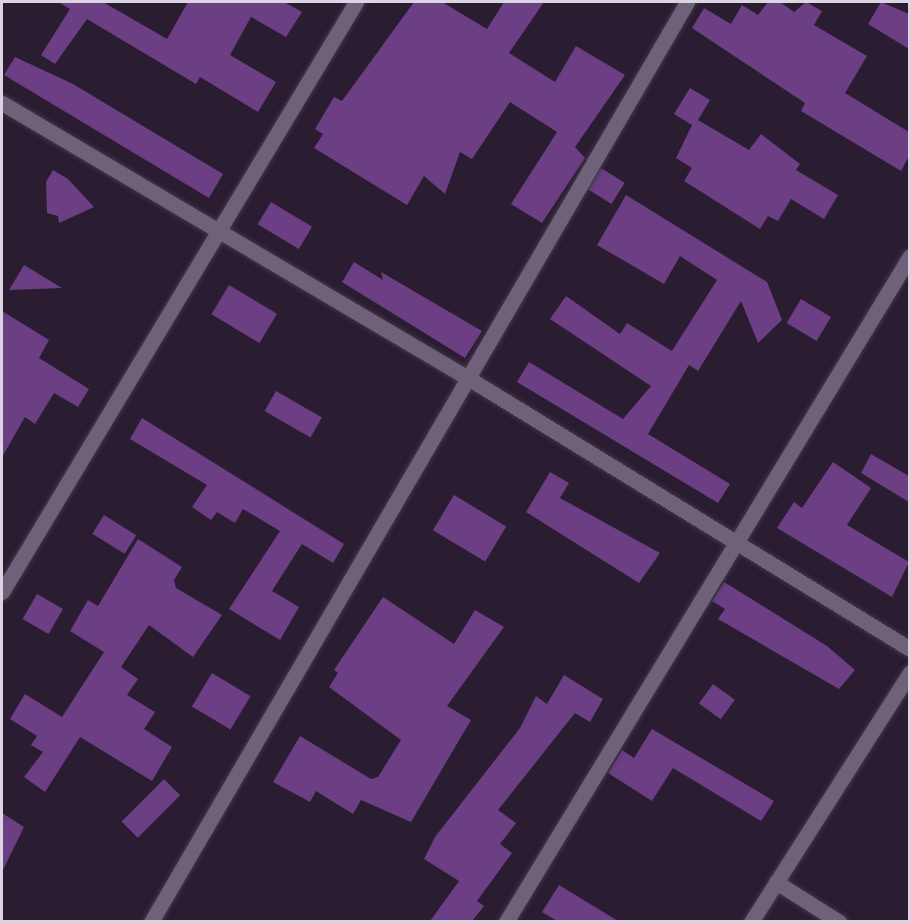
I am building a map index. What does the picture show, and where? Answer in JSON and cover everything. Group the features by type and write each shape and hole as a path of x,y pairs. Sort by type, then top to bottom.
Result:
{"street":[{"path":"2,592 356,2"},
{"path":"151,921 687,2"},
{"path":"2,103 468,378 909,649"},
{"path":"506,921 909,256"},
{"path":"751,921 909,672"},
{"path":"776,882 839,921"}],"building":[{"path":"58,2 103,2 167,39 188,2 284,2 302,12 286,37 251,17 230,55 276,82 258,112 200,77 196,84 87,19 55,64 41,55 70,9"},
{"path":"414,2 442,2 487,29 504,2 544,2 509,53 555,82 576,46 625,75 575,147 585,158 542,223 511,204 557,132 510,102 472,159 460,152 445,194 424,176 407,205 314,148 323,134 315,129 334,97 342,101"},
{"path":"768,2 780,2 794,12 806,2 822,11 814,25 867,56 845,93 909,132 909,156 901,171 801,111 805,103 692,28 704,8 731,24 742,5 758,15"},
{"path":"881,2 909,14 909,49 868,24"},
{"path":"15,57 73,84 223,174 209,198 4,75"},
{"path":"690,88 710,100 698,120 749,150 761,134 800,164 796,170 838,195 824,219 791,199 778,221 768,216 760,229 684,181 692,168 676,158 692,125 674,114"},
{"path":"601,168 625,183 611,204 588,189"},
{"path":"53,170 68,179 94,207 59,223 58,216 47,213 46,182"},
{"path":"626,195 767,282 782,320 758,343 741,301 698,371 689,365 648,434 730,484 718,503 517,382 529,362 623,419 651,386 550,319 566,296 620,334 627,323 672,351 717,280 680,256 664,284 597,245"},
{"path":"271,202 312,227 299,249 258,224"},
{"path":"354,262 383,280 381,272 482,331 465,358 342,282"},
{"path":"24,265 62,288 9,290"},
{"path":"229,285 277,314 259,343 211,314"},
{"path":"801,299 831,317 817,341 787,323"},
{"path":"2,311 49,340 39,358 89,389 78,407 54,393 35,424 25,417 2,457"},
{"path":"276,391 322,418 310,437 264,411"},
{"path":"142,418 344,544 333,563 302,544 272,591 299,607 280,640 229,609 280,531 243,509 235,523 217,512 211,520 192,507 207,485 130,439"},
{"path":"871,454 909,476 909,502 861,473"},
{"path":"833,462 871,488 847,525 909,562 892,597 777,528 794,502 802,508"},
{"path":"550,472 569,483 560,498 660,553 639,583 526,512"},
{"path":"454,495 506,526 485,562 433,530"},
{"path":"104,515 136,535 125,554 92,534"},
{"path":"138,539 182,567 174,580 176,588 222,615 193,657 149,625 121,667 138,679 127,695 155,712 144,729 172,747 152,781 80,737 45,792 24,777 43,752 31,745 37,736 10,719 25,694 62,717 104,652 70,631 88,600 98,606"},
{"path":"724,582 827,646 855,670 839,689 718,619 725,609 712,601"},
{"path":"37,594 63,609 48,634 22,619"},
{"path":"383,597 454,644 475,610 504,627 447,706 471,720 411,822 361,800 353,814 316,791 310,802 273,782 300,736 371,779 378,777 401,740 329,687 338,673 334,670"},
{"path":"212,673 251,696 230,730 192,706"},
{"path":"564,675 603,699 590,722 575,713 498,810 516,823 500,844 512,853 477,901 484,906 472,921 430,921 459,881 424,859 435,837 520,728 536,696 547,704"},
{"path":"713,684 735,700 721,719 699,703"},
{"path":"652,729 774,801 761,821 673,768 652,801 608,773 622,750 634,758"},
{"path":"164,779 180,795 138,838 122,821"},
{"path":"2,813 24,827 2,872"},
{"path":"559,885 618,921 557,921 542,912"}]}
